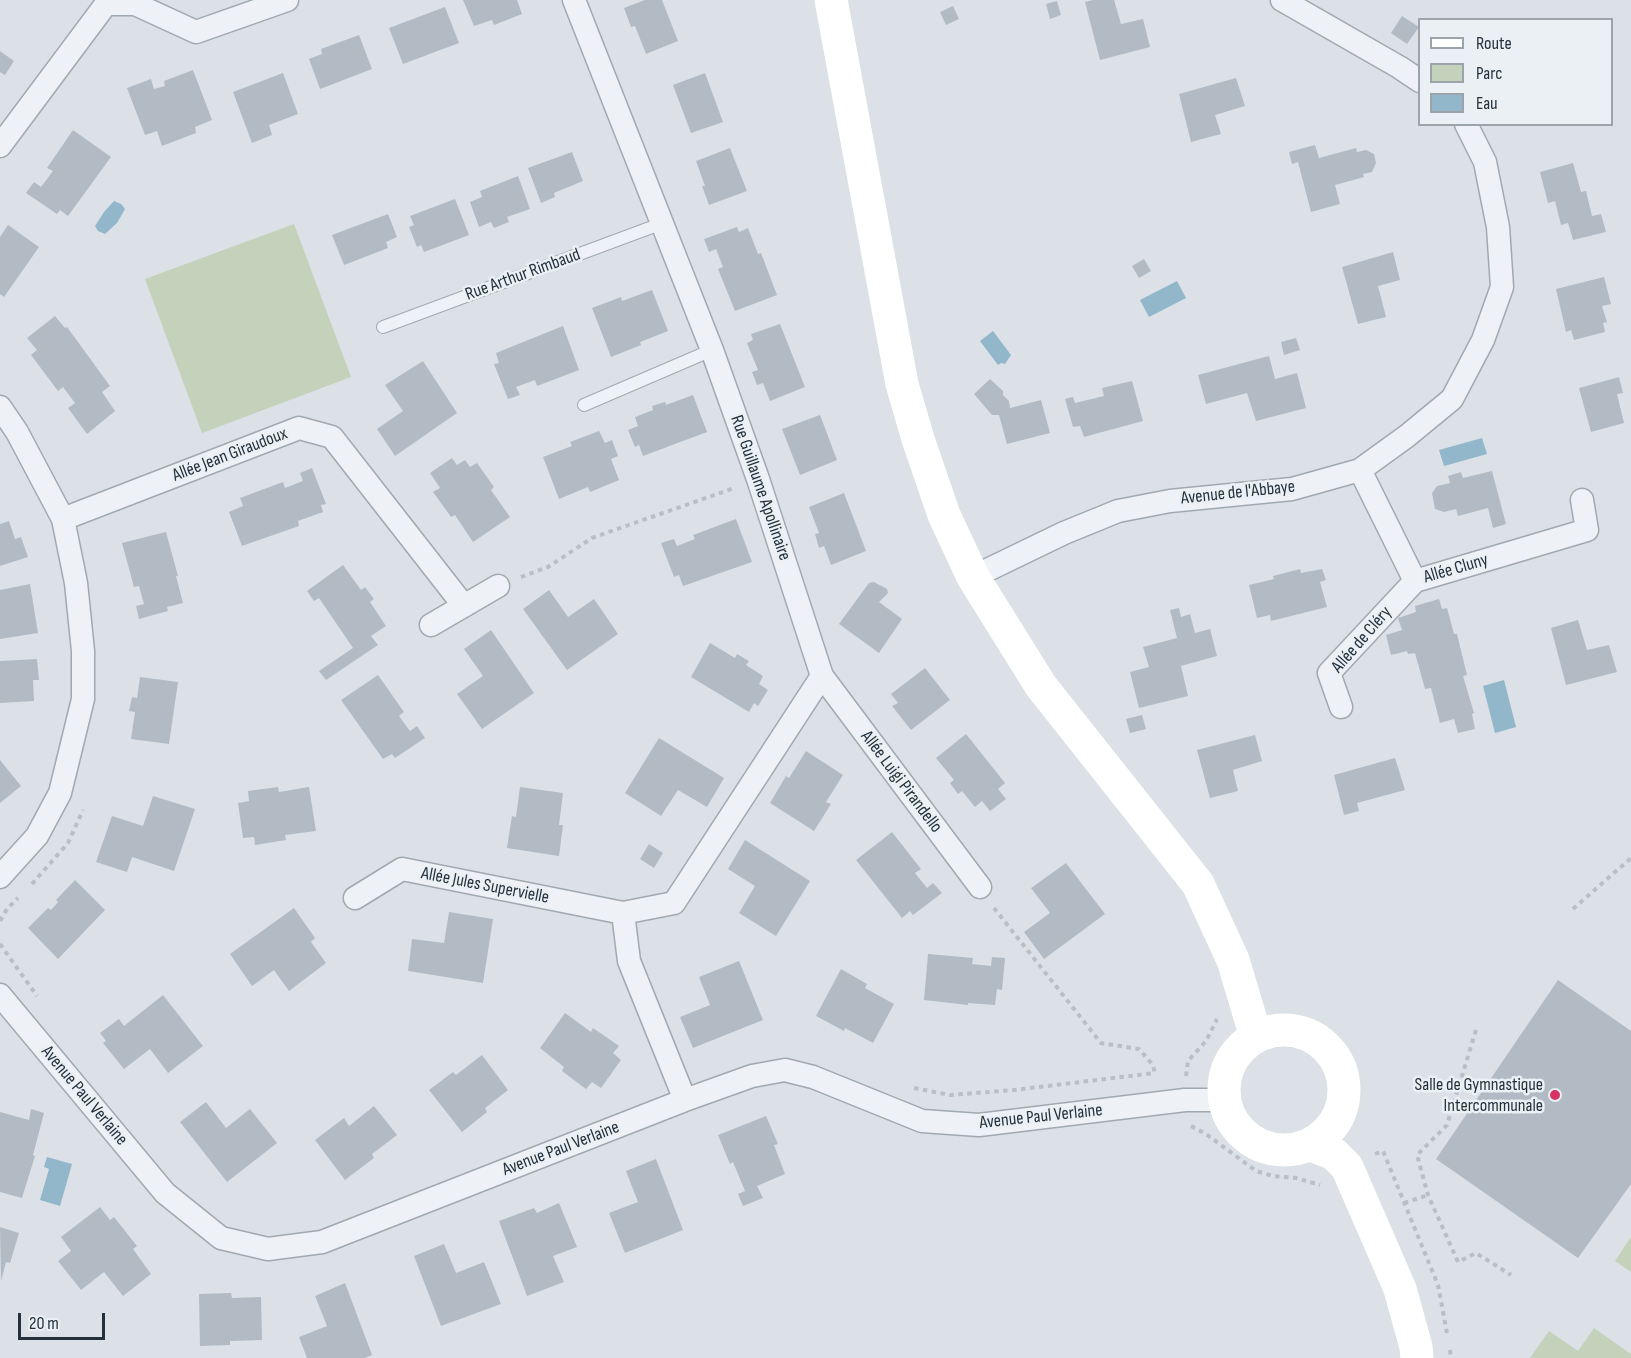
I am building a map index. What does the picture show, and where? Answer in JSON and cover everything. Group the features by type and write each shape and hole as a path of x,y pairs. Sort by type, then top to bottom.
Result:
{"street":[{"path":"0,146 106,4 134,2 196,32 287,0"},
{"name":"Rue Guillaume Apollinaire","path":"574,0 712,350 758,479 822,676"},
{"path":"831,0 902,384 944,514 973,577 1041,686 1198,884 1233,960 1256,1037"},
{"path":"1282,0 1418,80"},
{"name":"Avenue de l'Abbaye","path":"973,577 1064,533 1118,511 1170,501 1292,489 1360,470 1452,399 1483,340 1502,287 1498,227 1485,162 1467,126"},
{"path":"0,406 17,432 63,519 76,583 83,651 82,699 60,793 37,836 0,877"},
{"name":"Allée Jean Giraudoux","path":"63,519 299,428 332,437 464,606"},
{"name":"Allée Cluny","path":"1360,470 1415,581 1587,530 1582,500"},
{"name":"Allée de Cléry","path":"1341,706 1329,673 1415,581"},
{"path":"431,626 498,586"},
{"path":"684,1100 628,961 622,913 674,903 822,676"},
{"name":"Allée Luigi Pirandello","path":"822,676 980,887"},
{"name":"Allée Jules Supervielle","path":"355,898 402,869 622,913"},
{"name":"Avenue Paul Verlaine","path":"0,995 165,1193 221,1238 268,1250 322,1242 684,1100 752,1076 785,1070 813,1077 922,1121 979,1125 1185,1100 1225,1100"},
{"path":"1290,1030 1307,1034 1322,1043 1334,1055 1343,1077 1346,1093 1336,1121 1325,1135 1311,1144 1293,1150 1274,1150 1257,1144 1242,1133 1231,1118 1225,1100 1225,1081 1230,1064 1241,1048 1256,1037 1272,1031 1290,1030"},
{"path":"1311,1144 1334,1154 1347,1167 1400,1289 1417,1358"}],"lane":[{"name":"Rue Arthur Rimbaud","path":"383,327 663,223"},
{"path":"584,405 712,350"}],"path":[{"path":"498,586 548,567 592,538 758,479"},
{"path":"1573,909 1631,858"},
{"path":"980,887 998,914 1101,1043 1139,1048 1153,1065 1164,1104"},
{"path":"0,944 44,1004"},
{"path":"1476,1030 1447,1125 1417,1155 1428,1195 1458,1262 1476,1253 1511,1275"},
{"path":"913,1088 950,1095 1014,1090 1155,1073"},
{"path":"1186,1124 1206,1134 1256,1171 1321,1185 1329,1182"},
{"path":"1366,1158 1383,1151 1438,1285 1448,1337"},
{"path":"1404,1203 1428,1195"},
{"path":"1450,1348 1451,1358"}],"green space":[{"path":"294,224 351,377 202,433 145,279"},
{"path":"1631,1237 1631,1272 1615,1261"},
{"path":"1594,1328 1631,1354 1631,1358 1530,1358 1549,1331 1578,1351"}],"water":[{"path":"114,201 125,209 117,223 105,234 98,231 95,226"},
{"path":"1177,281 1186,298 1149,317 1140,300"},
{"path":"993,331 1011,355 1005,364 998,365 980,341"},
{"path":"1482,438 1487,454 1444,466 1439,450"},
{"path":"1504,680 1516,727 1495,733 1483,686"},
{"path":"47,1157 72,1164 60,1206 40,1200 49,1169 44,1167"}],"building":[{"path":"463,0 517,0 522,14 494,25 492,20 474,26"},
{"path":"645,0 662,0 678,41 646,54 635,26 631,27 624,8"},
{"path":"1114,0 1121,24 1143,19 1150,47 1100,60 1085,2"},
{"path":"1057,1 1061,15 1050,19 1046,4"},
{"path":"953,6 959,19 946,25 940,12"},
{"path":"445,7 459,43 403,64 389,28"},
{"path":"1402,16 1418,26 1407,44 1391,33"},
{"path":"359,35 372,69 320,89 309,59 322,54 321,49"},
{"path":"0,51 14,61 5,75 0,72"},
{"path":"193,70 212,120 195,127 196,133 162,146 157,131 145,135 127,88 151,79 154,89 165,86 164,81"},
{"path":"283,73 298,114 269,125 272,135 252,143 233,92"},
{"path":"705,73 723,122 691,133 673,85"},
{"path":"1236,78 1245,106 1215,115 1221,134 1191,142 1179,94"},
{"path":"73,130 111,157 68,216 60,210 57,214 26,193 34,182 41,187 53,171 47,168"},
{"path":"1315,145 1319,158 1356,148 1357,152 1366,150 1374,154 1376,163 1372,172 1363,174 1364,177 1335,185 1340,204 1311,212 1298,162 1292,164 1289,152"},
{"path":"730,148 747,191 709,205 696,161"},
{"path":"572,152 583,181 554,193 555,197 541,203 528,168"},
{"path":"1573,163 1581,192 1586,191 1592,216 1601,214 1606,232 1573,240 1568,223 1561,225 1555,201 1548,203 1540,172"},
{"path":"518,176 530,209 507,217 509,222 494,228 491,222 479,227 470,202 482,197 480,191"},
{"path":"455,199 469,235 424,252 421,245 417,247 409,227 414,225 410,216"},
{"path":"388,214 397,237 386,242 388,248 344,265 332,235"},
{"path":"8,225 39,247 4,297 0,294 0,237"},
{"path":"737,227 739,232 748,228 758,254 761,253 777,295 735,311 718,269 723,267 716,249 709,252 704,239"},
{"path":"1393,252 1400,280 1378,286 1386,317 1358,324 1342,267"},
{"path":"1144,259 1151,271 1139,278 1132,266"},
{"path":"1604,277 1611,304 1602,306 1607,322 1603,323 1605,332 1574,340 1571,330 1566,332 1556,289"},
{"path":"652,290 668,331 611,357 592,308 621,297 622,301"},
{"path":"55,316 65,328 67,327 110,386 102,392 115,411 87,434 68,408 75,403 63,387 58,391 31,355 37,350 27,338"},
{"path":"780,324 805,387 770,401 763,383 757,385 752,372 758,370 747,343 753,340 751,334"},
{"path":"563,326 579,370 537,386 535,380 516,387 520,395 508,399 494,364 499,363 496,353"},
{"path":"1296,338 1300,350 1284,355 1281,342"},
{"path":"1269,356 1275,379 1297,373 1306,408 1256,421 1247,393 1206,404 1198,375"},
{"path":"423,361 457,413 395,456 377,429 403,411 385,385"},
{"path":"1619,377 1623,393 1617,394 1624,423 1591,432 1579,388"},
{"path":"990,379 1003,391 1010,408 1041,400 1050,433 1007,444 999,415 992,415 974,394"},
{"path":"1132,381 1143,421 1084,437 1080,426 1073,427 1065,399 1073,397 1075,403 1104,396 1102,388"},
{"path":"693,395 707,432 643,456 639,445 635,447 628,430 638,426 635,417 653,410 652,406 665,402 666,405"},
{"path":"820,415 837,460 800,475 782,429"},
{"path":"599,431 605,443 612,440 618,456 611,459 619,480 590,492 588,487 559,499 543,457 572,446 570,442"},
{"path":"452,458 457,465 465,460 470,467 477,463 494,487 491,490 510,517 473,542 455,515 451,517 433,492 440,488 430,473"},
{"path":"312,468 326,504 321,505 323,512 298,521 299,526 242,546 229,512 243,506 240,498 283,482 285,488 303,481 300,473"},
{"path":"1492,471 1506,524 1493,528 1488,508 1458,516 1456,509 1444,512 1435,509 1432,493 1437,486 1450,483 1448,476 1461,472 1463,478"},
{"path":"844,493 866,551 831,565 824,546 819,548 815,534 819,533 809,507"},
{"path":"736,519 752,562 683,586 679,575 674,577 661,543 674,539 677,546 695,539 693,535"},
{"path":"9,521 15,539 21,537 28,557 0,566 0,524"},
{"path":"166,532 183,603 167,607 168,611 139,619 136,606 144,604 139,586 134,587 122,543"},
{"path":"343,565 361,590 365,587 374,599 370,602 386,626 371,636 378,645 326,680 319,671 353,648 319,598 314,601 307,591"},
{"path":"1300,569 1301,573 1322,569 1326,580 1320,582 1327,607 1271,621 1270,615 1257,618 1249,585"},
{"path":"874,582 887,589 888,593 879,602 902,619 879,653 839,624 869,583"},
{"path":"30,584 38,633 0,639 0,590"},
{"path":"549,590 568,617 594,599 618,634 567,670 523,609"},
{"path":"1439,599 1442,609 1447,608 1454,634 1457,634 1467,675 1463,676 1474,713 1472,714 1475,729 1458,733 1454,719 1440,723 1431,688 1425,689 1415,653 1408,654 1407,651 1391,655 1386,635 1402,630 1398,618 1416,612 1415,606"},
{"path":"1179,608 1181,617 1190,614 1195,633 1210,629 1217,656 1181,666 1188,696 1139,708 1130,672 1149,667 1143,647 1177,638 1170,610"},
{"path":"1578,620 1587,650 1609,645 1617,672 1566,685 1551,628"},
{"path":"491,630 534,693 482,729 457,694 483,676 464,649"},
{"path":"710,643 735,658 737,654 749,661 746,665 763,676 759,684 768,690 758,706 754,703 749,712 691,677"},
{"path":"37,659 39,680 33,680 34,701 0,703 0,661"},
{"path":"925,668 950,700 911,730 892,706 898,703 891,694"},
{"path":"378,675 404,712 399,716 410,731 417,726 425,738 395,758 392,754 383,759 341,700"},
{"path":"140,677 178,682 169,744 131,739 135,712 129,711 132,697 137,698"},
{"path":"1142,715 1146,729 1130,733 1126,719"},
{"path":"966,734 1005,783 998,789 1006,799 990,811 982,801 975,807 962,791 958,794 950,783 954,780 936,758"},
{"path":"1255,735 1262,761 1233,770 1238,791 1210,798 1197,750"},
{"path":"659,738 724,778 707,807 678,790 661,816 625,793"},
{"path":"806,751 843,775 826,802 831,804 814,831 770,803 786,776 789,778"},
{"path":"1395,758 1405,790 1357,803 1359,811 1344,815 1334,775"},
{"path":"0,760 21,786 0,803"},
{"path":"278,787 279,792 309,787 316,831 285,835 286,840 255,845 254,837 243,838 238,803 249,801 248,791"},
{"path":"520,787 563,793 559,825 563,825 559,856 507,848 512,816 516,817"},
{"path":"153,796 195,809 174,871 132,857 127,872 96,862 112,816 143,826"},
{"path":"892,832 921,869 915,873 927,888 933,883 942,893 913,915 910,911 902,918 856,860"},
{"path":"745,840 810,881 776,936 739,913 755,886 728,869"},
{"path":"649,844 663,853 654,868 640,859"},
{"path":"1066,863 1105,914 1044,959 1024,932 1050,913 1031,888"},
{"path":"75,880 105,910 58,959 28,928 48,908 51,910 58,902 56,900"},
{"path":"294,908 315,938 311,942 326,963 289,991 274,970 252,986 230,954"},
{"path":"449,912 493,919 483,983 408,971 412,939 444,943"},
{"path":"928,954 973,958 972,964 991,966 992,957 1005,958 1002,990 997,989 995,1005 968,1003 968,1005 924,1000"},
{"path":"739,961 763,1020 693,1048 680,1017 710,1005 699,977"},
{"path":"841,969 867,984 865,988 894,1004 873,1043 816,1016"},
{"name":"Salle de Gymnastique Intercommunale","path":"1558,980 1631,1031 1631,1184 1578,1258 1436,1159"},
{"path":"163,995 203,1046 168,1073 150,1049 124,1069 103,1043 106,1041 100,1033 119,1019 124,1026"},
{"path":"565,1013 591,1032 593,1028 619,1046 613,1053 621,1060 601,1088 592,1082 586,1089 562,1071 564,1067 540,1048"},
{"path":"482,1055 508,1090 485,1108 487,1112 462,1132 429,1090 453,1072 456,1075"},
{"path":"206,1102 226,1128 250,1109 277,1143 227,1182 180,1122"},
{"path":"374,1106 397,1135 372,1154 374,1158 345,1180 315,1140 344,1118 349,1126"},
{"path":"31,1109 44,1113 33,1155 35,1156 22,1198 0,1192 0,1112 29,1120"},
{"path":"766,1116 778,1144 774,1145 785,1174 757,1186 763,1198 743,1206 738,1194 745,1191 718,1135"},
{"path":"656,1159 683,1230 625,1253 609,1213 638,1202 626,1171"},
{"path":"559,1203 577,1247 553,1256 564,1282 527,1296 499,1221 534,1208 537,1213"},
{"path":"100,1207 110,1220 114,1217 137,1246 133,1249 151,1274 123,1296 104,1272 81,1290 58,1261 71,1251 61,1237"},
{"path":"0,1227 19,1233 10,1263 6,1262 1,1281"},
{"path":"444,1244 456,1273 484,1262 501,1304 441,1326 414,1256"},
{"path":"345,1283 372,1355 365,1358 307,1358 299,1337 327,1326 315,1296"},
{"path":"231,1293 232,1298 261,1297 262,1340 230,1341 230,1345 200,1346 199,1294"}],"place":[{"name":"Salle de Gymnastique Intercommunale","path":"1555,1095"}]}
